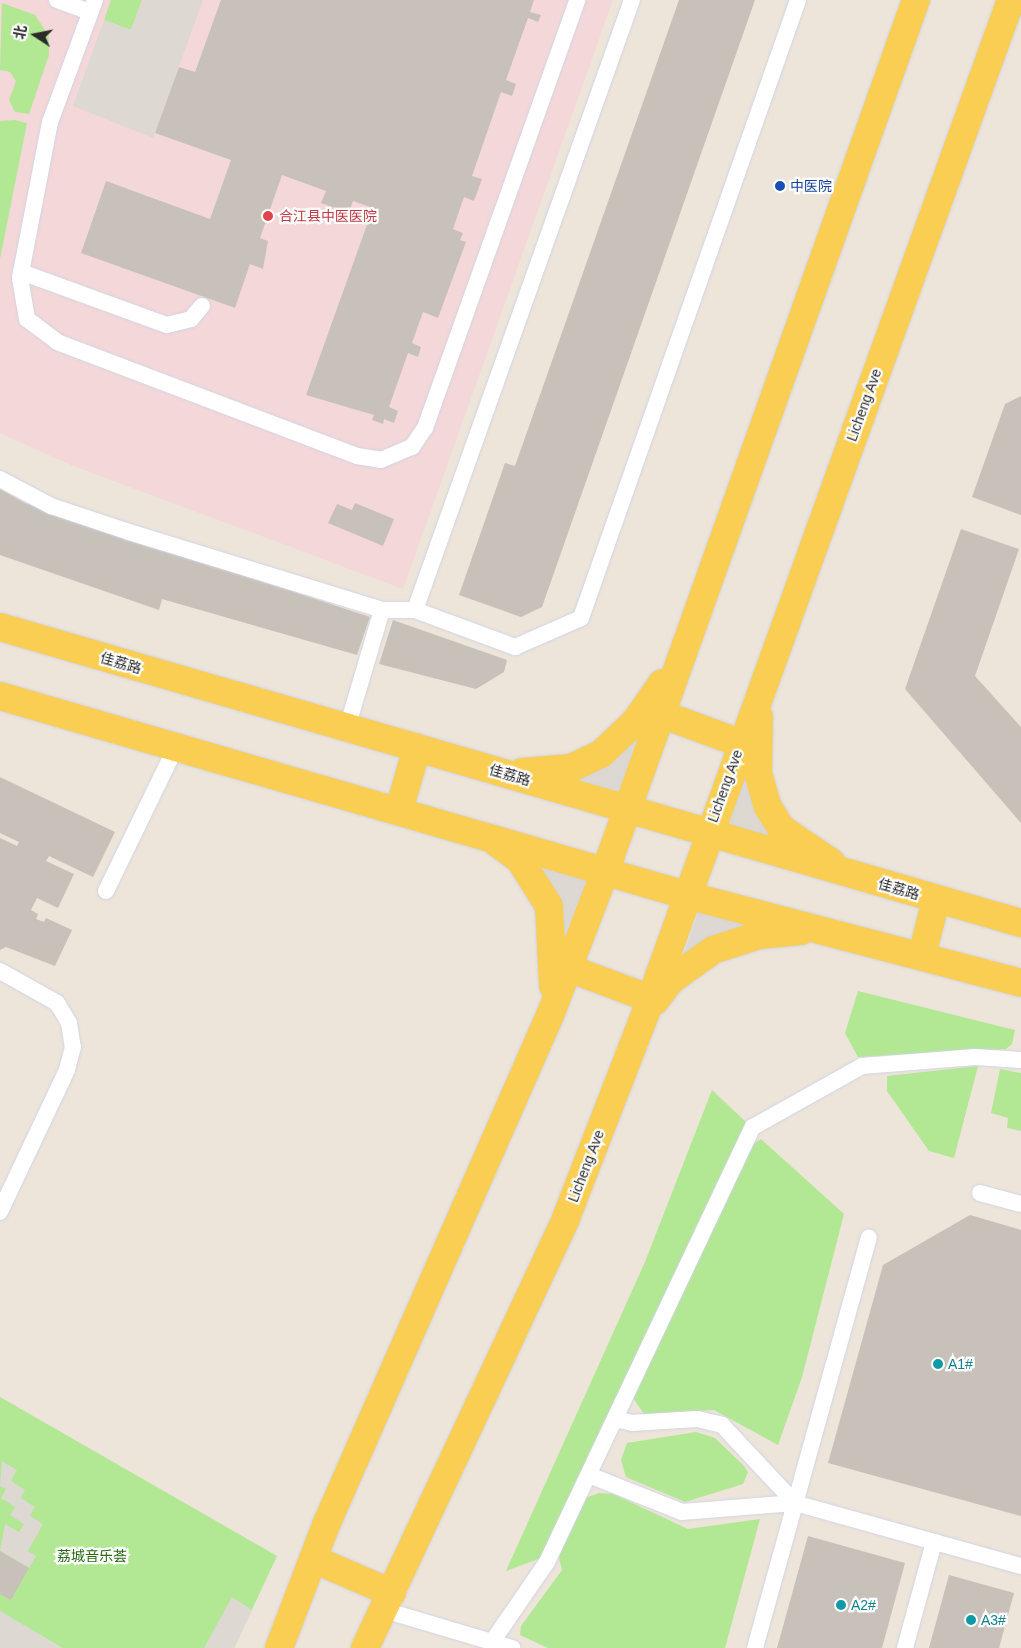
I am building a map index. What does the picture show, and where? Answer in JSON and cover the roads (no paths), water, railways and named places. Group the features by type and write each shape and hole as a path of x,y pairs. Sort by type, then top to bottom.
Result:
{"main road":[{"path":"279,1648 326,1525 480,1182 551,1013 628,809 916,0"},
{"name":"Licheng Ave","path":"365,1648 409,1560 566,1218 649,1006 706,835 1011,0"},
{"name":"佳荔路","path":"0,627 628,809 706,835 1021,923"},
{"path":"500,772 571,768 601,754 635,722 688,638"},
{"path":"762,684 757,753 768,807 782,829 863,879"},
{"path":"0,696 606,869 686,895 922,955 1021,983"},
{"path":"661,714 740,743"},
{"path":"399,810 417,748"},
{"path":"468,830 509,849 549,906 555,959 551,1013"},
{"path":"922,955 936,900"},
{"path":"568,968 649,1006 690,964 729,943 786,930 842,934"},
{"path":"313,1559 388,1601"}],"lane":[{"path":"57,0 92,6 50,122 21,272 22,306 45,337 369,460 403,453 425,428 577,0"},
{"path":"415,610 632,0"},
{"path":"0,479 69,512 382,610 415,610 516,646 581,618 798,0"},
{"path":"21,272 167,325 191,319 202,306"},
{"path":"347,728 382,610"},
{"path":"106,891 176,747"},
{"path":"0,971 57,1003 70,1023 73,1047 67,1070 0,1212"},
{"path":"492,1642 548,1562 754,1127 862,1066 975,1056 1021,1059"},
{"path":"980,1193 1021,1204"},
{"path":"755,1648 869,1238"},
{"path":"615,1419 632,1424 697,1419 722,1426 795,1503"},
{"path":"589,1475 682,1512 795,1503 1021,1566"},
{"path":"905,1648 934,1542"},
{"path":"388,1601 512,1648"}],"place":[{"name":"中医院","path":"780,186"},
{"name":"合江县中医医院","path":"268,216"},
{"name":"A1#","path":"938,1364"},
{"name":"A2#","path":"841,1605"},
{"name":"A3#","path":"971,1620"}],"park label":[{"name":"荔城音乐荟","path":"92,1556"}]}
